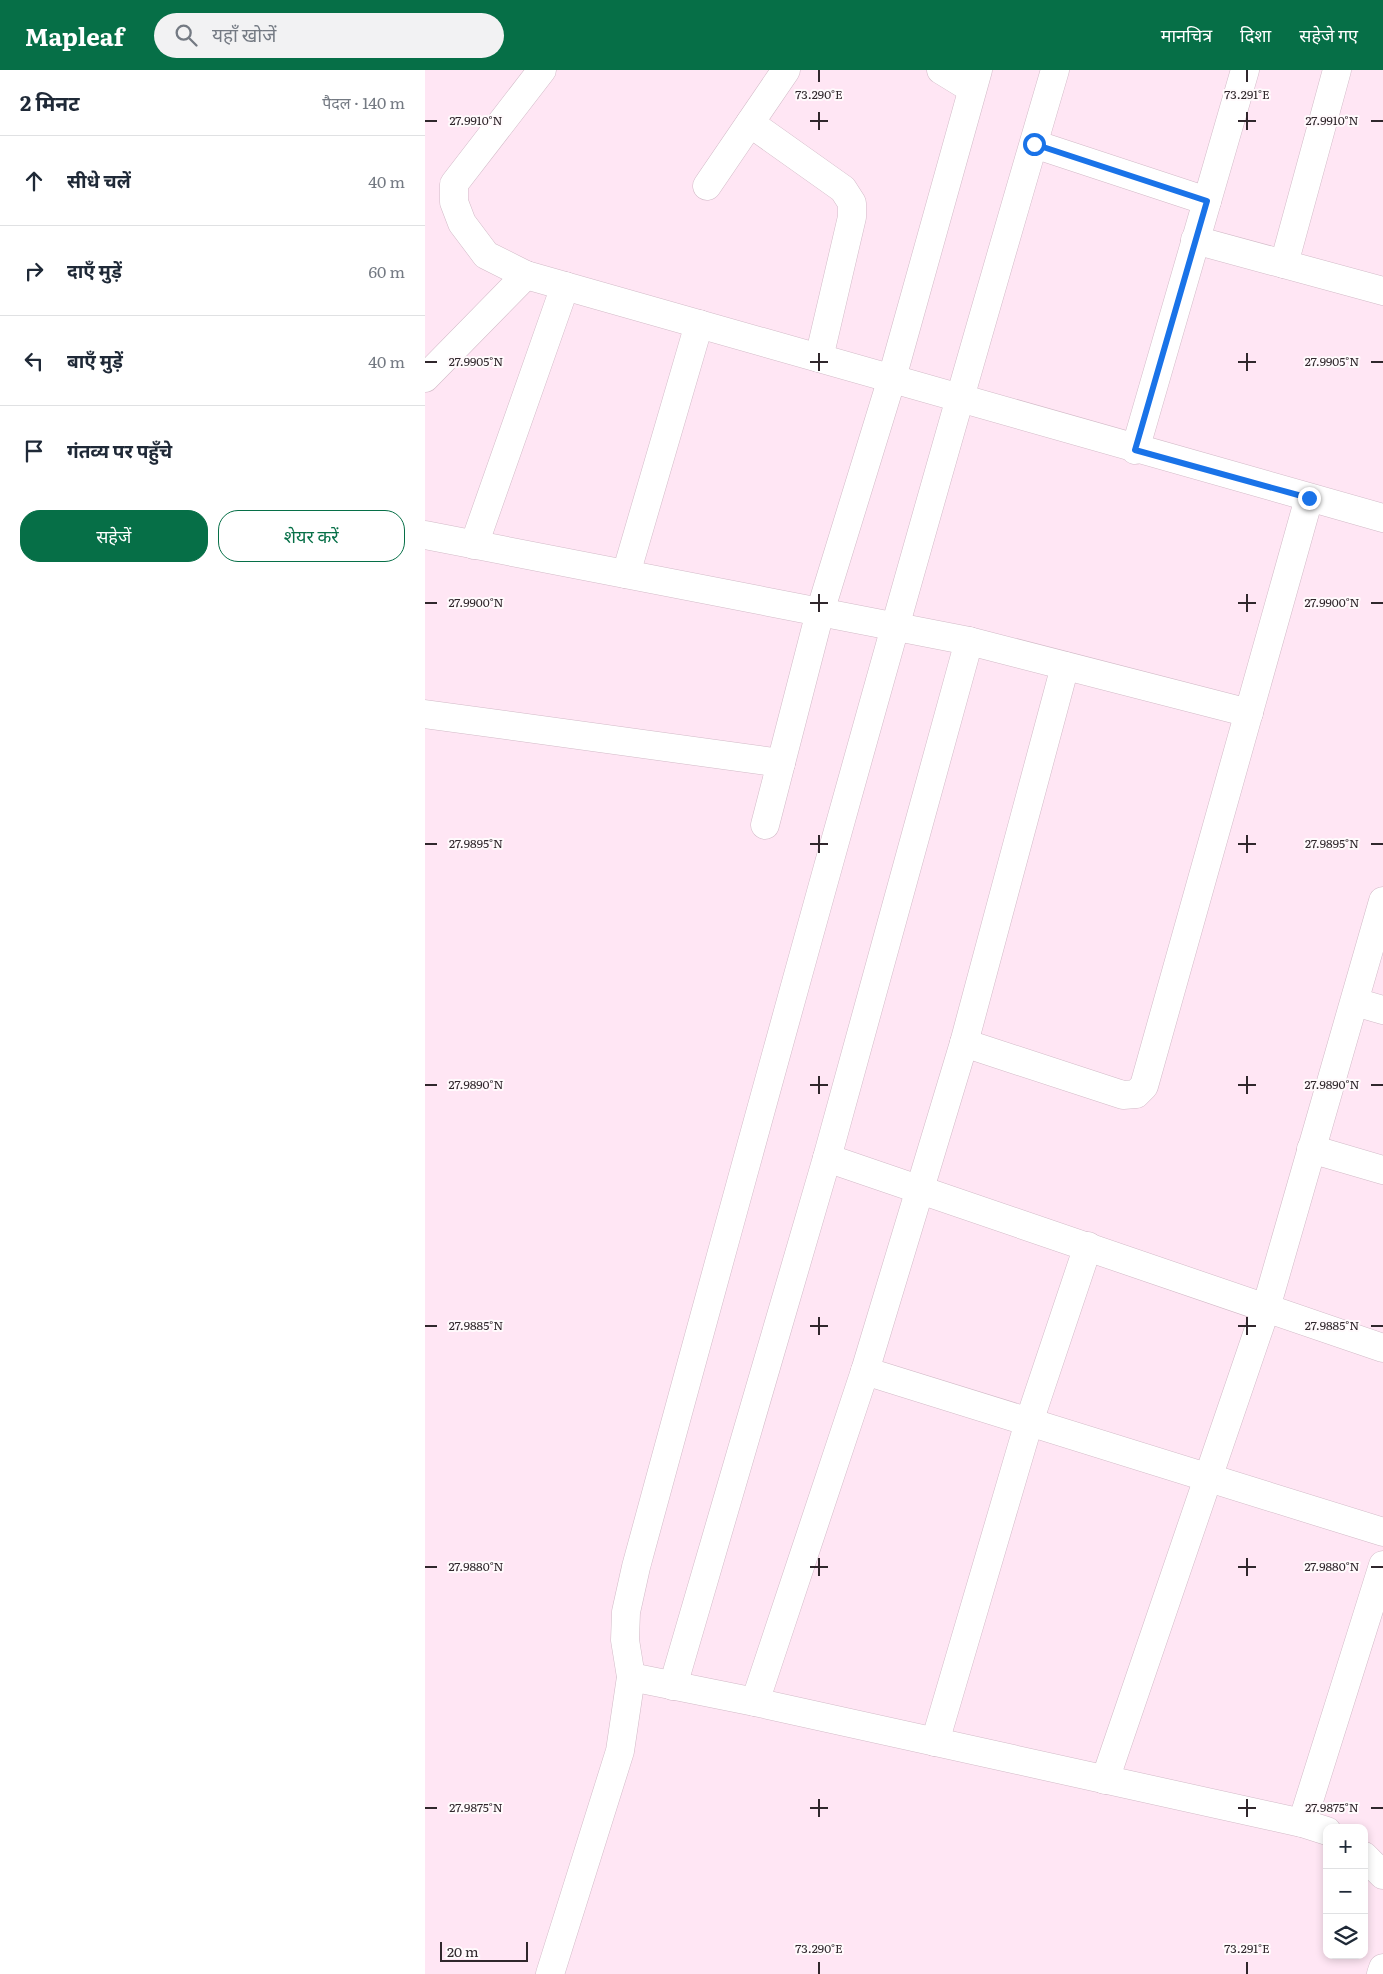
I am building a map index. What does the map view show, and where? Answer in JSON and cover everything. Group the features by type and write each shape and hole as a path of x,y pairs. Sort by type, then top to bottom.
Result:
{"street":[{"path":"542,70 454,184 454,202 462,223 486,255 526,274 565,286 892,378 1135,450 1383,518"},
{"path":"707,186 786,70"},
{"path":"765,825 820,612 892,378 975,80 941,70"},
{"path":"550,1974 620,1751 631,1677 625,1640 626,1621 636,1567 802,956 1055,70"},
{"path":"1135,450 1245,70"},
{"path":"1284,264 1337,70"},
{"path":"749,123 843,189 852,203 852,217 819,358"},
{"path":"1034,144 1207,201"},
{"path":"1195,240 1383,291"},
{"path":"425,378 526,274"},
{"path":"474,544 565,286"},
{"path":"626,574 699,324"},
{"path":"964,1043 1123,1096 1136,1094 1144,1086 1309,498"},
{"path":"425,535 969,641 1249,713"},
{"path":"673,1686 827,1158 969,641"},
{"path":"755,1702 865,1371 964,1043 1065,666"},
{"path":"425,714 781,763"},
{"path":"1105,1780 1266,1308 1383,901"},
{"path":"1355,1002 1383,1010"},
{"path":"1311,1150 1383,1170"},
{"path":"827,1158 1383,1348"},
{"path":"935,1742 1029,1422 1088,1246"},
{"path":"865,1371 1383,1532"},
{"path":"631,1677 755,1702 1315,1827 1383,1565"},
{"path":"1368,1860 1383,1874"},
{"path":"1381,1974 1383,1968"}],"route":[{"path":"1034,144 1207,201 1135,450 1309,498"}]}
